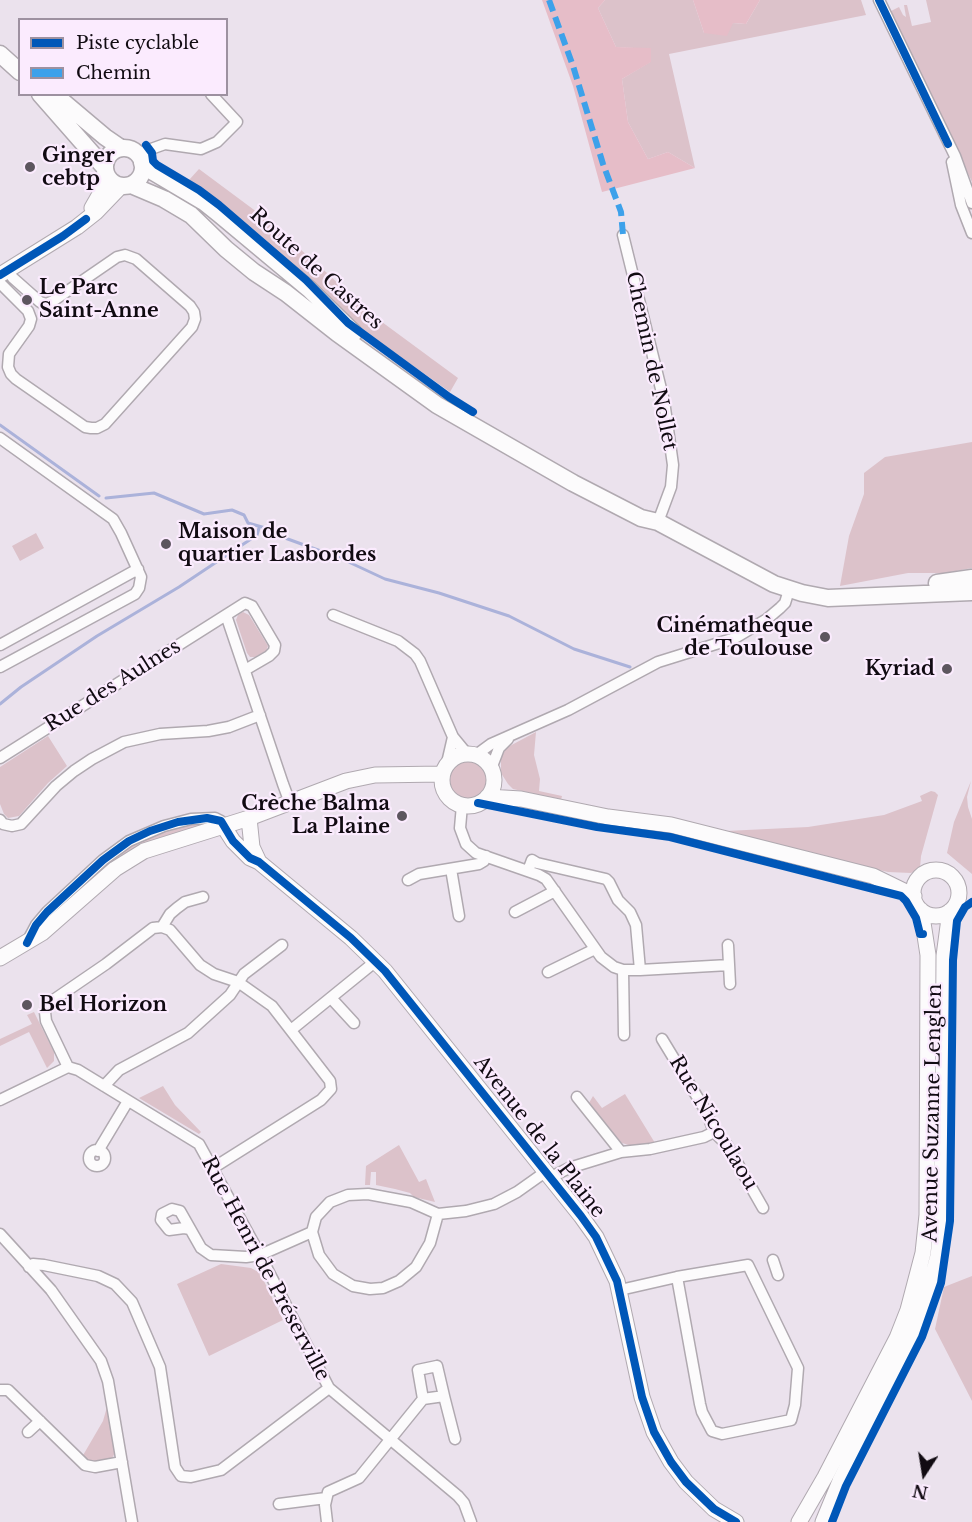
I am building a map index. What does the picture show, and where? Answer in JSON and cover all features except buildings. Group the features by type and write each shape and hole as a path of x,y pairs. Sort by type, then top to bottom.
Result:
{"main road":[{"path":"0,42 18,56"},
{"path":"0,54 18,70"},
{"path":"42,96 105,170 113,183 126,185 140,177 134,155 109,154 105,170"},
{"name":"Route de Castres","path":"56,96 105,137 134,155 150,170 219,214 309,289 348,329 435,393 505,435 647,510 658,522"},
{"name":"Route de Castres","path":"126,185 164,199 191,215 254,272 286,293 437,405 609,502 641,518 658,522 759,576 789,590 816,596 843,598 972,592"},
{"name":"Route de Castres","path":"843,598 889,586 950,582 972,578"}],"street":[{"path":"879,0 960,167 972,233"},
{"path":"134,155 165,144 201,149 217,142 237,122 213,96"},
{"path":"86,219 100,194 105,170"},
{"path":"2,274 63,236 96,212 126,185"},
{"name":"Chemin de Nollet","path":"623,234 664,401 673,465 670,487 658,522"},
{"path":"125,255 136,259 190,306 195,319 192,327 105,424 98,428 91,428 76,421 12,374 9,367 9,354 32,319 2,274 13,278 40,302 46,304 117,257 125,255"},
{"path":"0,438 113,519 138,569 140,581 135,594 0,667"},
{"path":"0,645 138,569"},
{"path":"444,775 458,755 471,754 568,710 658,662 735,638 751,630 785,603 789,590"},
{"name":"Rue des Aulnes","path":"0,758 243,603 250,604 274,641 275,648 272,654 245,670"},
{"path":"226,615 290,803"},
{"path":"333,615 398,641 415,654 453,737 471,754 486,761 493,775 521,799"},
{"path":"0,820 3,824 12,826 21,824 56,786 74,771 124,742 160,734 215,730 260,715"},
{"path":"453,737 444,775 450,799 462,805 474,805 487,797 492,790 499,748 510,736"},
{"path":"0,958 27,943 60,919 129,859 164,843 224,827 332,785 363,777 386,774 444,775"},
{"path":"487,797 521,799 588,814 671,825 894,881 920,877 929,871 939,870 955,879 972,882"},
{"path":"462,805 460,828 462,837 470,849 546,879 607,963 623,970 729,965"},
{"path":"27,943 36,925 47,912 114,851 143,834 164,826 207,818 221,821 224,827"},
{"path":"249,818 252,848 259,862"},
{"name":"Avenue de la Plaine","path":"224,827 233,841 250,858 259,862 351,938 399,987 596,1237 620,1290 642,1397 654,1432 671,1462 686,1482 714,1509 736,1522"},
{"path":"408,880 419,874 478,864 484,861 486,856"},
{"path":"528,871 532,860 606,879 618,900 630,912 636,925 640,970"},
{"path":"451,869 459,916"},
{"path":"920,877 914,889 914,896 921,910 936,915 972,894"},
{"path":"953,907 959,890 955,879"},
{"path":"894,881 914,896"},
{"path":"515,912 555,891"},
{"path":"162,927 170,914 185,902 203,897"},
{"name":"Avenue Suzanne Lenglen","path":"823,1522 840,1481 911,1342 922,1313 938,1256 942,1222 944,956 953,907"},
{"name":"Avenue Suzanne Lenglen","path":"799,1522 825,1478 897,1338 908,1310 923,1253 927,1215 928,955 921,910"},
{"path":"0,1100 68,1067 46,1021 45,1012 49,1003 153,928 162,927 170,930 200,966 214,974 238,982 272,1006 330,1081 331,1089 321,1100 213,1168"},
{"path":"104,1086 119,1070 188,1034 230,995 238,982 282,945"},
{"path":"728,945 730,984"},
{"path":"548,972 595,949"},
{"path":"291,1030 376,962"},
{"path":"623,970 624,1035"},
{"path":"331,998 354,1023"},
{"name":"Rue Nicoulaou","path":"662,1039 707,1113 714,1132 727,1145 762,1208"},
{"name":"Rue Henri de Préserville","path":"68,1067 78,1070 199,1144 260,1255 328,1389 458,1496 468,1511 471,1522"},
{"path":"577,1097 621,1152"},
{"path":"101,1154 119,1126 120,1115 128,1101"},
{"path":"438,1214 430,1243 422,1259 405,1277 383,1288 360,1288 339,1279 322,1262 315,1247 312,1232 316,1218 335,1198 368,1194 396,1198 438,1214 466,1211 494,1203 517,1192 541,1175 555,1175 569,1168 621,1152 650,1149 704,1137 714,1132"},
{"path":"190,1229 201,1248 211,1255 246,1257 260,1255 312,1232"},
{"path":"0,1234 40,1279 101,1361 105,1371 132,1522"},
{"path":"773,1260 778,1275"},
{"path":"29,1267 38,1264 107,1280 124,1292 132,1302 160,1367 175,1467 181,1476 191,1477 221,1470 328,1389"},
{"path":"620,1290 677,1277 748,1265 798,1368 795,1405 791,1420 722,1434 712,1431 702,1412 677,1277"},
{"path":"40,1279 58,1269"},
{"path":"423,1399 418,1370 437,1366 455,1439"},
{"path":"0,1390 8,1390 85,1465 95,1467 122,1462"},
{"path":"327,1522 328,1492 359,1478 423,1399 444,1396"},
{"path":"28,1432 40,1420"},
{"path":"279,1504 326,1498"}],"shaded area":[{"path":"542,0 605,0 598,8 616,47 651,48 651,62 622,79 628,122 648,159 668,152 695,168 602,192 573,86"},
{"path":"605,0 693,0 704,33 733,23 746,24 760,0 861,0 866,15 669,54 695,168 668,152 648,159 628,122 622,79 650,62 651,49 616,47 598,8"},
{"path":"693,0 760,0 746,24 733,23 727,36 704,33"},
{"path":"926,0 972,0 972,182 891,13 899,7 906,17 904,5 907,5 912,26 931,22"},
{"path":"199,169 265,218 367,311 458,378 450,392 350,321 265,243 266,241 261,236 259,237 189,180"},
{"path":"972,442 972,568 945,573 908,573 840,586 849,536 864,494 864,473 885,457"},
{"path":"36,533 44,548 20,561 12,546"},
{"path":"243,612 249,615 268,646 266,651 255,657 250,657 247,653 236,620"},
{"path":"536,732 534,755 540,779 539,791 562,796 561,800 513,789 501,773 501,758 506,748"},
{"path":"48,736 67,766 48,783 19,816 8,818 0,804 0,767"},
{"path":"467,759 482,765 488,780 482,795 467,801 452,795 446,780 452,765"},
{"path":"971,781 967,797 972,819 972,874 947,853 954,822"},
{"path":"931,791 938,795 921,856 920,868 911,873 870,868 726,831 808,827 884,815 922,801 920,796"},
{"path":"191,822 211,823 146,844 57,916 52,916 113,857 144,838"},
{"path":"34,1012 54,1052 54,1061 47,1068 29,1032 0,1046 0,1039 32,1024 27,1015"},
{"path":"163,1086 175,1105 201,1132 199,1134 139,1098"},
{"path":"625,1094 655,1143 632,1146 622,1143 590,1107 589,1103 593,1096 602,1108"},
{"path":"399,1145 419,1182 426,1179 435,1202 376,1185 376,1172 371,1172 370,1185 365,1185 366,1166"},
{"path":"221,1264 251,1268 260,1273 283,1320 209,1356 177,1284"},
{"path":"972,1276 972,1401 935,1329 944,1287"},
{"path":"107,1407 115,1453 111,1460 91,1463 82,1457 103,1421"}],"waterway":[{"path":"0,425 99,496"},
{"path":"106,498 154,493 204,514 232,510 244,515 248,523 276,531 285,538 340,558 385,579 439,593 509,616 574,649 630,667"},
{"path":"0,704 21,687 97,636 179,587 257,535 259,528"}],"marked path":[{"path":"549,0 621,212 623,235"}],"cycle path":[{"path":"879,0 948,144"},
{"path":"146,145 157,165 219,205 306,280 348,323 473,412"},
{"path":"0,275 86,219"},
{"path":"478,803 597,827 670,837 901,896 916,918 920,934 923,934"},
{"path":"27,943 36,925 47,912 103,860 129,841 178,822 207,818 221,821 233,841 250,858 259,862 351,938 385,971 581,1216 596,1237 617,1281 642,1397 654,1432 671,1462 686,1482 714,1509 736,1522"},
{"path":"832,1522 846,1486 922,1337 941,1283 950,1221 953,960 957,921 965,907 972,902"}],"place":[{"name":"Ginger cebtp","path":"30,167"},
{"name":"Le Parc Saint-Anne","path":"27,300"},
{"name":"Maison de quartier Lasbordes","path":"166,544"},
{"name":"Cinémathèque de Toulouse","path":"825,637"},
{"name":"Kyriad","path":"947,669"},
{"name":"Crèche Balma La Plaine","path":"402,816"},
{"name":"Bel Horizon","path":"27,1005"}]}
